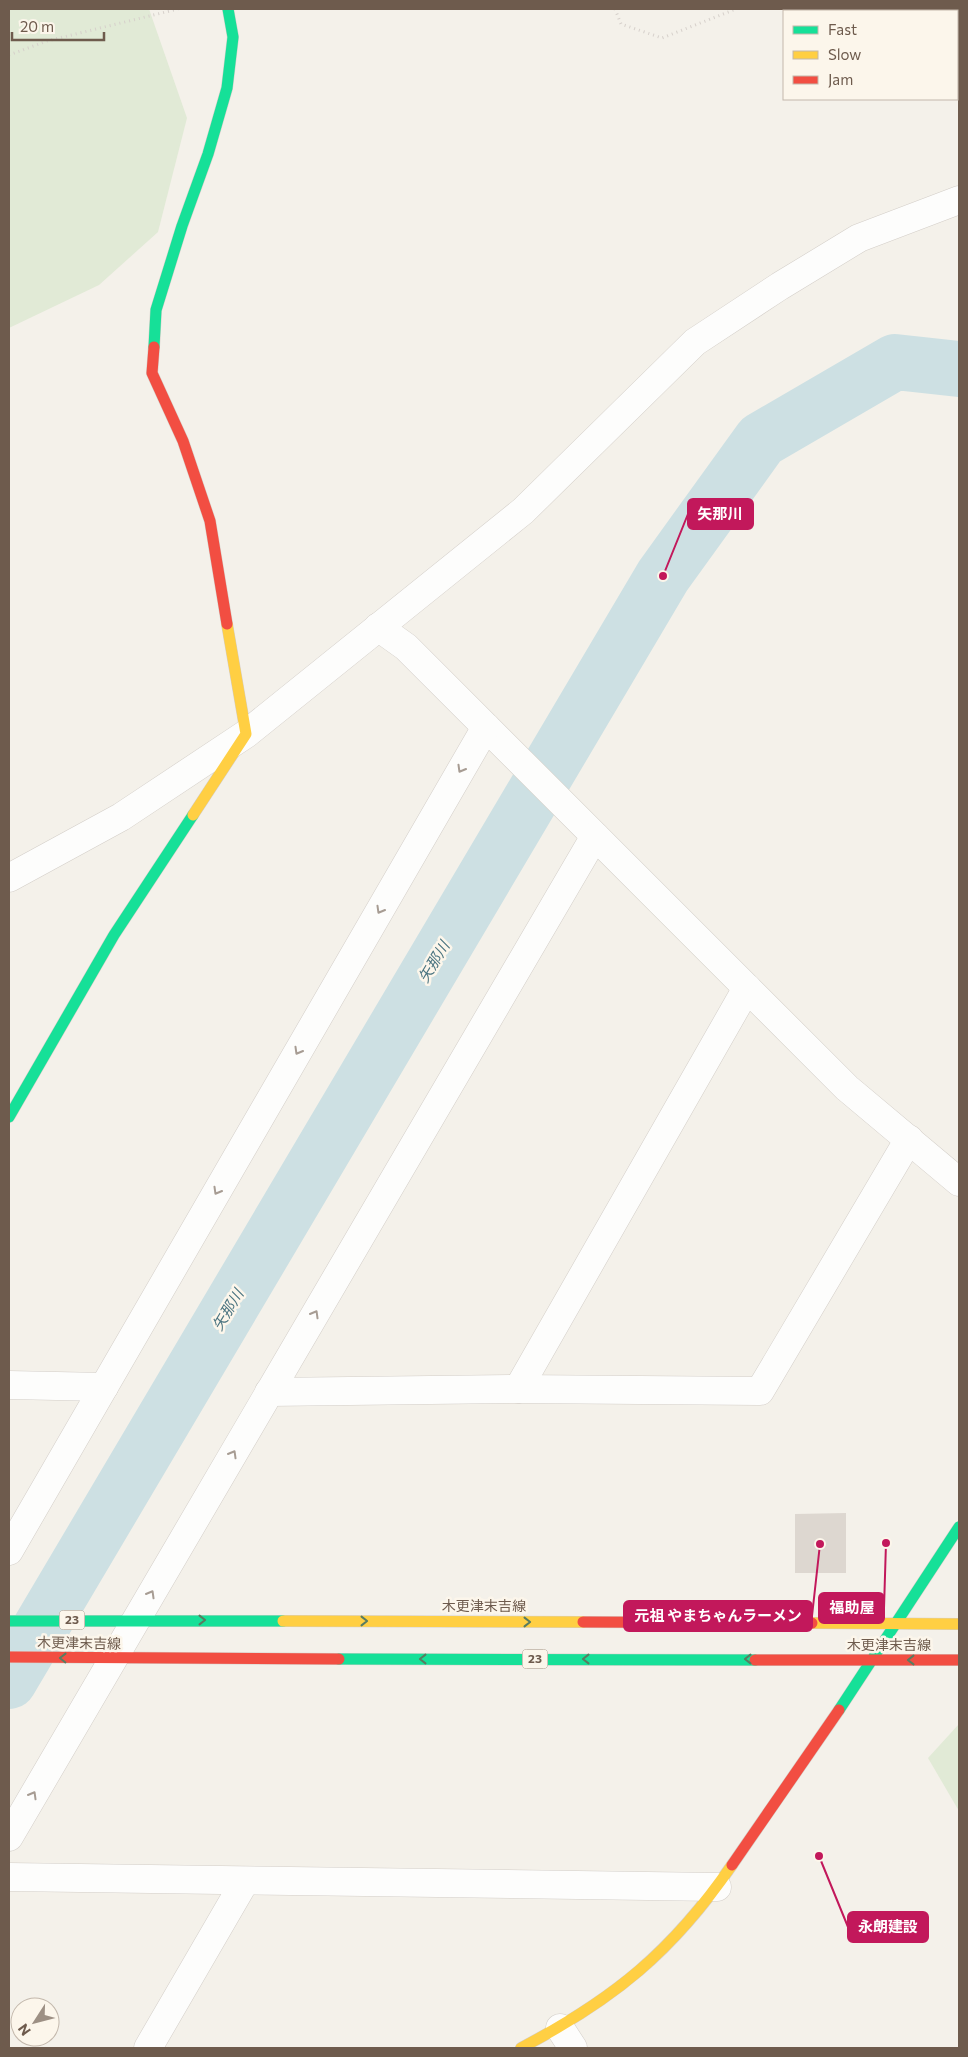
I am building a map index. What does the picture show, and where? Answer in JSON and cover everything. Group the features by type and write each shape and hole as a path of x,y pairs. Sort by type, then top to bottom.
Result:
{"main road":[{"path":"9,1117 114,935 246,734 210,521 183,440 152,373 156,310 182,226 208,154 227,88 233,37 228,9"},
{"path":"521,2048 566,2038 655,1959 691,1922 830,1726 959,1527"},
{"name":"木更津末吉線","path":"9,1621 959,1624"},
{"name":"木更津末吉線","path":"9,1657 112,1659 959,1660"}],"street":[{"path":"9,878 121,818 246,734 523,510 696,342 780,286 859,238 959,200"},
{"path":"378,627 406,647 847,1088 959,1182"},
{"path":"9,1551 104,1387 494,735"},
{"path":"9,1837 269,1392 587,828"},
{"path":"518,1389 746,988"},
{"path":"269,1392 518,1389 760,1391 908,1139"},
{"path":"9,1386 104,1387"},
{"path":"9,1877 717,1887"},
{"path":"148,2048 245,1881"}],"path":[{"path":"9,55 47,42 178,9"},
{"path":"615,9 621,24 662,38 736,9"}],"green space":[{"path":"9,9 149,9 187,118 158,232 99,285 9,328"},
{"path":"959,1724 959,1811 928,1758"}],"building":[{"path":"846,1513 846,1573 795,1573 795,1514"}],"waterway":[{"name":"矢那川","path":"9,1681 663,576 761,440 895,362 959,369"}],"traffic: fast":[{"path":"154,347 156,310 182,226 208,154 227,88 233,37 228,9"},
{"path":"9,1117 114,935 193,815"},
{"path":"839,1710 959,1527"},
{"path":"9,1621 283,1621"},
{"path":"339,1659 755,1660"}],"traffic: slow":[{"path":"193,815 246,734 227,624"},
{"path":"283,1621 583,1622"},
{"path":"812,1623 959,1624"},
{"path":"521,2048 585,2011 639,1971 687,1923 710,1896 732,1865"}],"traffic: jam":[{"path":"154,347 152,373 183,441 210,521 227,624"},
{"path":"583,1622 812,1623"},
{"path":"9,1657 339,1659"},
{"path":"755,1660 959,1660"},
{"path":"732,1865 839,1710"}],"place":[{"name":"矢那川","path":"663,576"},
{"name":"福助屋","path":"886,1543"},
{"name":"元祖 やまちゃんラーメン","path":"820,1544"},
{"name":"永朗建設","path":"819,1856"}]}
